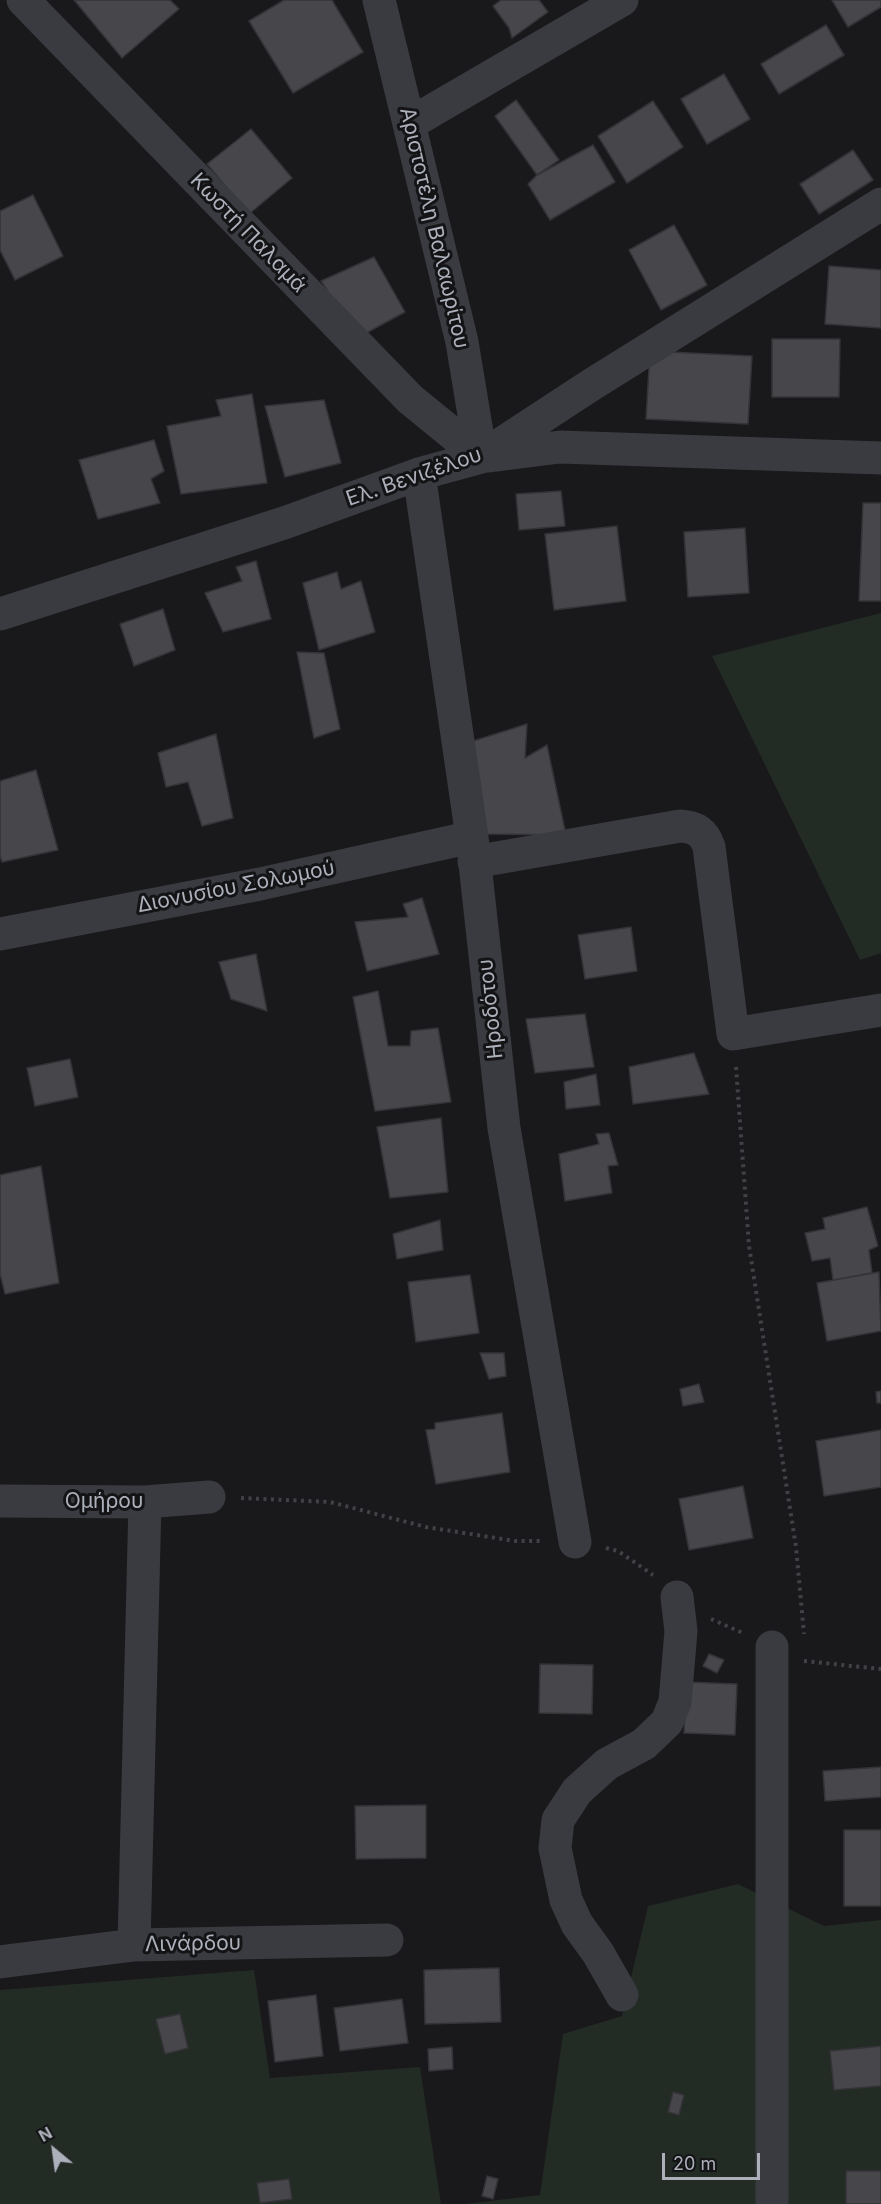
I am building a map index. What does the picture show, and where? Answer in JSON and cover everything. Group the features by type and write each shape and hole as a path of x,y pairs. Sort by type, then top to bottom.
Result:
{"street":[{"name":"Κωστή Παλαμά","path":"23,0 410,399 481,457"},
{"name":"Αριστοτέλη Βαλαωρίτου","path":"379,0 462,342 481,457"},
{"path":"409,124 622,0"},
{"name":"Ελ. Βενιζέλου","path":"0,614 284,523 419,474 481,457 591,385 881,204"},
{"path":"481,457 560,447 881,458"},
{"name":"Ηροδότου","path":"419,474 473,849 504,1128 575,1542"},
{"name":"Διονυσίου Σολωμού","path":"0,934 260,884 473,849 680,826 690,827 699,831 706,838 709,847 734,1034"},
{"path":"734,1034 881,1010"},
{"name":"Ομήρου","path":"0,1502 145,1502 208,1497"},
{"path":"134,1945 145,1502"},
{"path":"622,1995 598,1953 577,1924 566,1900 555,1848 558,1820 577,1791 607,1764 644,1744 667,1722 675,1702 681,1631 677,1597"},
{"path":"772,1647 772,2204"},
{"name":"Λινάρδου","path":"0,1962 134,1945 387,1940"}],"path":[{"path":"734,1034 748,1246 796,1547 804,1639"},
{"path":"805,1650 806,1661"}],"shaded area":[{"path":"881,613 881,953 860,960 712,656"},
{"path":"738,1884 824,1926 881,1920 881,2204 465,2204 540,2195 563,2034 622,2016 648,1906"},
{"path":"254,1970 270,2078 420,2067 441,2204 0,2204 0,1990"}],"building":[{"path":"74,0 170,0 179,9 122,58"},
{"path":"284,0 332,0 363,52 293,93 249,21"},
{"path":"501,0 539,0 548,12 512,38 509,28 493,6"},
{"path":"832,0 881,0 881,7 848,27"},
{"path":"826,25 844,55 779,94 761,64"},
{"path":"724,74 750,119 707,144 681,99"},
{"path":"516,100 559,160 537,175 495,116"},
{"path":"653,101 683,147 627,183 598,136"},
{"path":"251,129 292,178 249,214 207,164"},
{"path":"593,145 615,182 550,220 528,184 537,175"},
{"path":"853,150 873,180 819,214 800,184"},
{"path":"33,195 63,256 15,280 0,250 0,211"},
{"path":"674,225 707,285 661,310 629,250"},
{"path":"374,257 405,312 357,338 321,281"},
{"path":"829,266 881,270 881,328 825,324"},
{"path":"772,339 840,339 839,397 772,397"},
{"path":"650,351 752,356 748,424 646,419"},
{"path":"252,394 267,483 181,494 167,426 221,416 216,400"},
{"path":"324,400 341,463 285,477 265,406"},
{"path":"154,440 164,471 151,479 160,503 98,519 79,460"},
{"path":"561,491 565,526 519,530 516,494"},
{"path":"863,503 881,503 881,601 859,601"},
{"path":"617,526 626,601 554,610 545,534"},
{"path":"745,528 749,593 688,597 684,532"},
{"path":"256,561 271,619 223,632 205,593 242,581 236,567"},
{"path":"337,572 341,589 361,581 375,632 319,650 303,583"},
{"path":"163,609 175,650 134,666 120,624"},
{"path":"297,652 324,653 340,729 314,738"},
{"path":"527,724 525,758 547,745 566,835 484,834 467,743"},
{"path":"216,734 233,818 202,826 188,782 166,787 158,753"},
{"path":"36,770 58,850 2,862 0,856 0,781"},
{"path":"422,898 439,954 367,971 355,922 408,917 403,904"},
{"path":"631,927 637,971 585,979 578,935"},
{"path":"256,954 267,1011 231,999 219,962"},
{"path":"378,991 388,1046 410,1046 411,1031 438,1028 451,1102 375,1111 353,997"},
{"path":"585,1014 594,1067 535,1073 526,1019"},
{"path":"694,1053 709,1094 633,1104 629,1067"},
{"path":"70,1059 78,1097 35,1106 27,1068"},
{"path":"596,1074 600,1105 566,1109 564,1082"},
{"path":"441,1118 448,1192 390,1198 377,1127"},
{"path":"609,1133 618,1165 608,1166 612,1193 565,1201 559,1154 599,1144 596,1134"},
{"path":"41,1166 59,1283 5,1294 0,1274 0,1175"},
{"path":"867,1207 878,1246 869,1250 872,1273 833,1280 830,1258 812,1261 805,1233 825,1229 823,1218"},
{"path":"440,1220 443,1250 397,1259 393,1234"},
{"path":"879,1272 881,1331 827,1341 817,1283"},
{"path":"470,1275 479,1333 416,1342 408,1282"},
{"path":"480,1353 504,1353 506,1376 489,1379"},
{"path":"699,1384 704,1402 683,1406 680,1389"},
{"path":"881,1391 881,1403 877,1403 876,1392"},
{"path":"502,1413 510,1472 436,1484 426,1430 435,1429 435,1423"},
{"path":"881,1430 881,1487 824,1496 816,1441"},
{"path":"743,1486 753,1538 689,1550 679,1499"},
{"path":"709,1654 724,1660 717,1673 703,1666"},
{"path":"540,1664 593,1665 592,1714 539,1713"},
{"path":"686,1682 737,1684 735,1735 684,1733"},
{"path":"881,1767 881,1797 825,1801 823,1771"},
{"path":"426,1805 426,1858 356,1859 355,1806"},
{"path":"844,1830 881,1830 881,1906 844,1906"},
{"path":"499,1968 501,2022 425,2024 424,1970"},
{"path":"316,1995 323,2056 275,2062 268,2001"},
{"path":"402,1999 408,2043 340,2051 334,2008"},
{"path":"180,2014 188,2048 165,2054 156,2019"},
{"path":"881,2046 881,2086 834,2090 830,2051"},
{"path":"452,2047 453,2069 429,2071 428,2049"},
{"path":"673,2092 684,2095 679,2115 668,2112"},
{"path":"846,2171 881,2171 881,2204 846,2204"},
{"path":"487,2176 498,2179 493,2199 482,2196"},
{"path":"289,2179 292,2199 260,2203 257,2183"}]}
